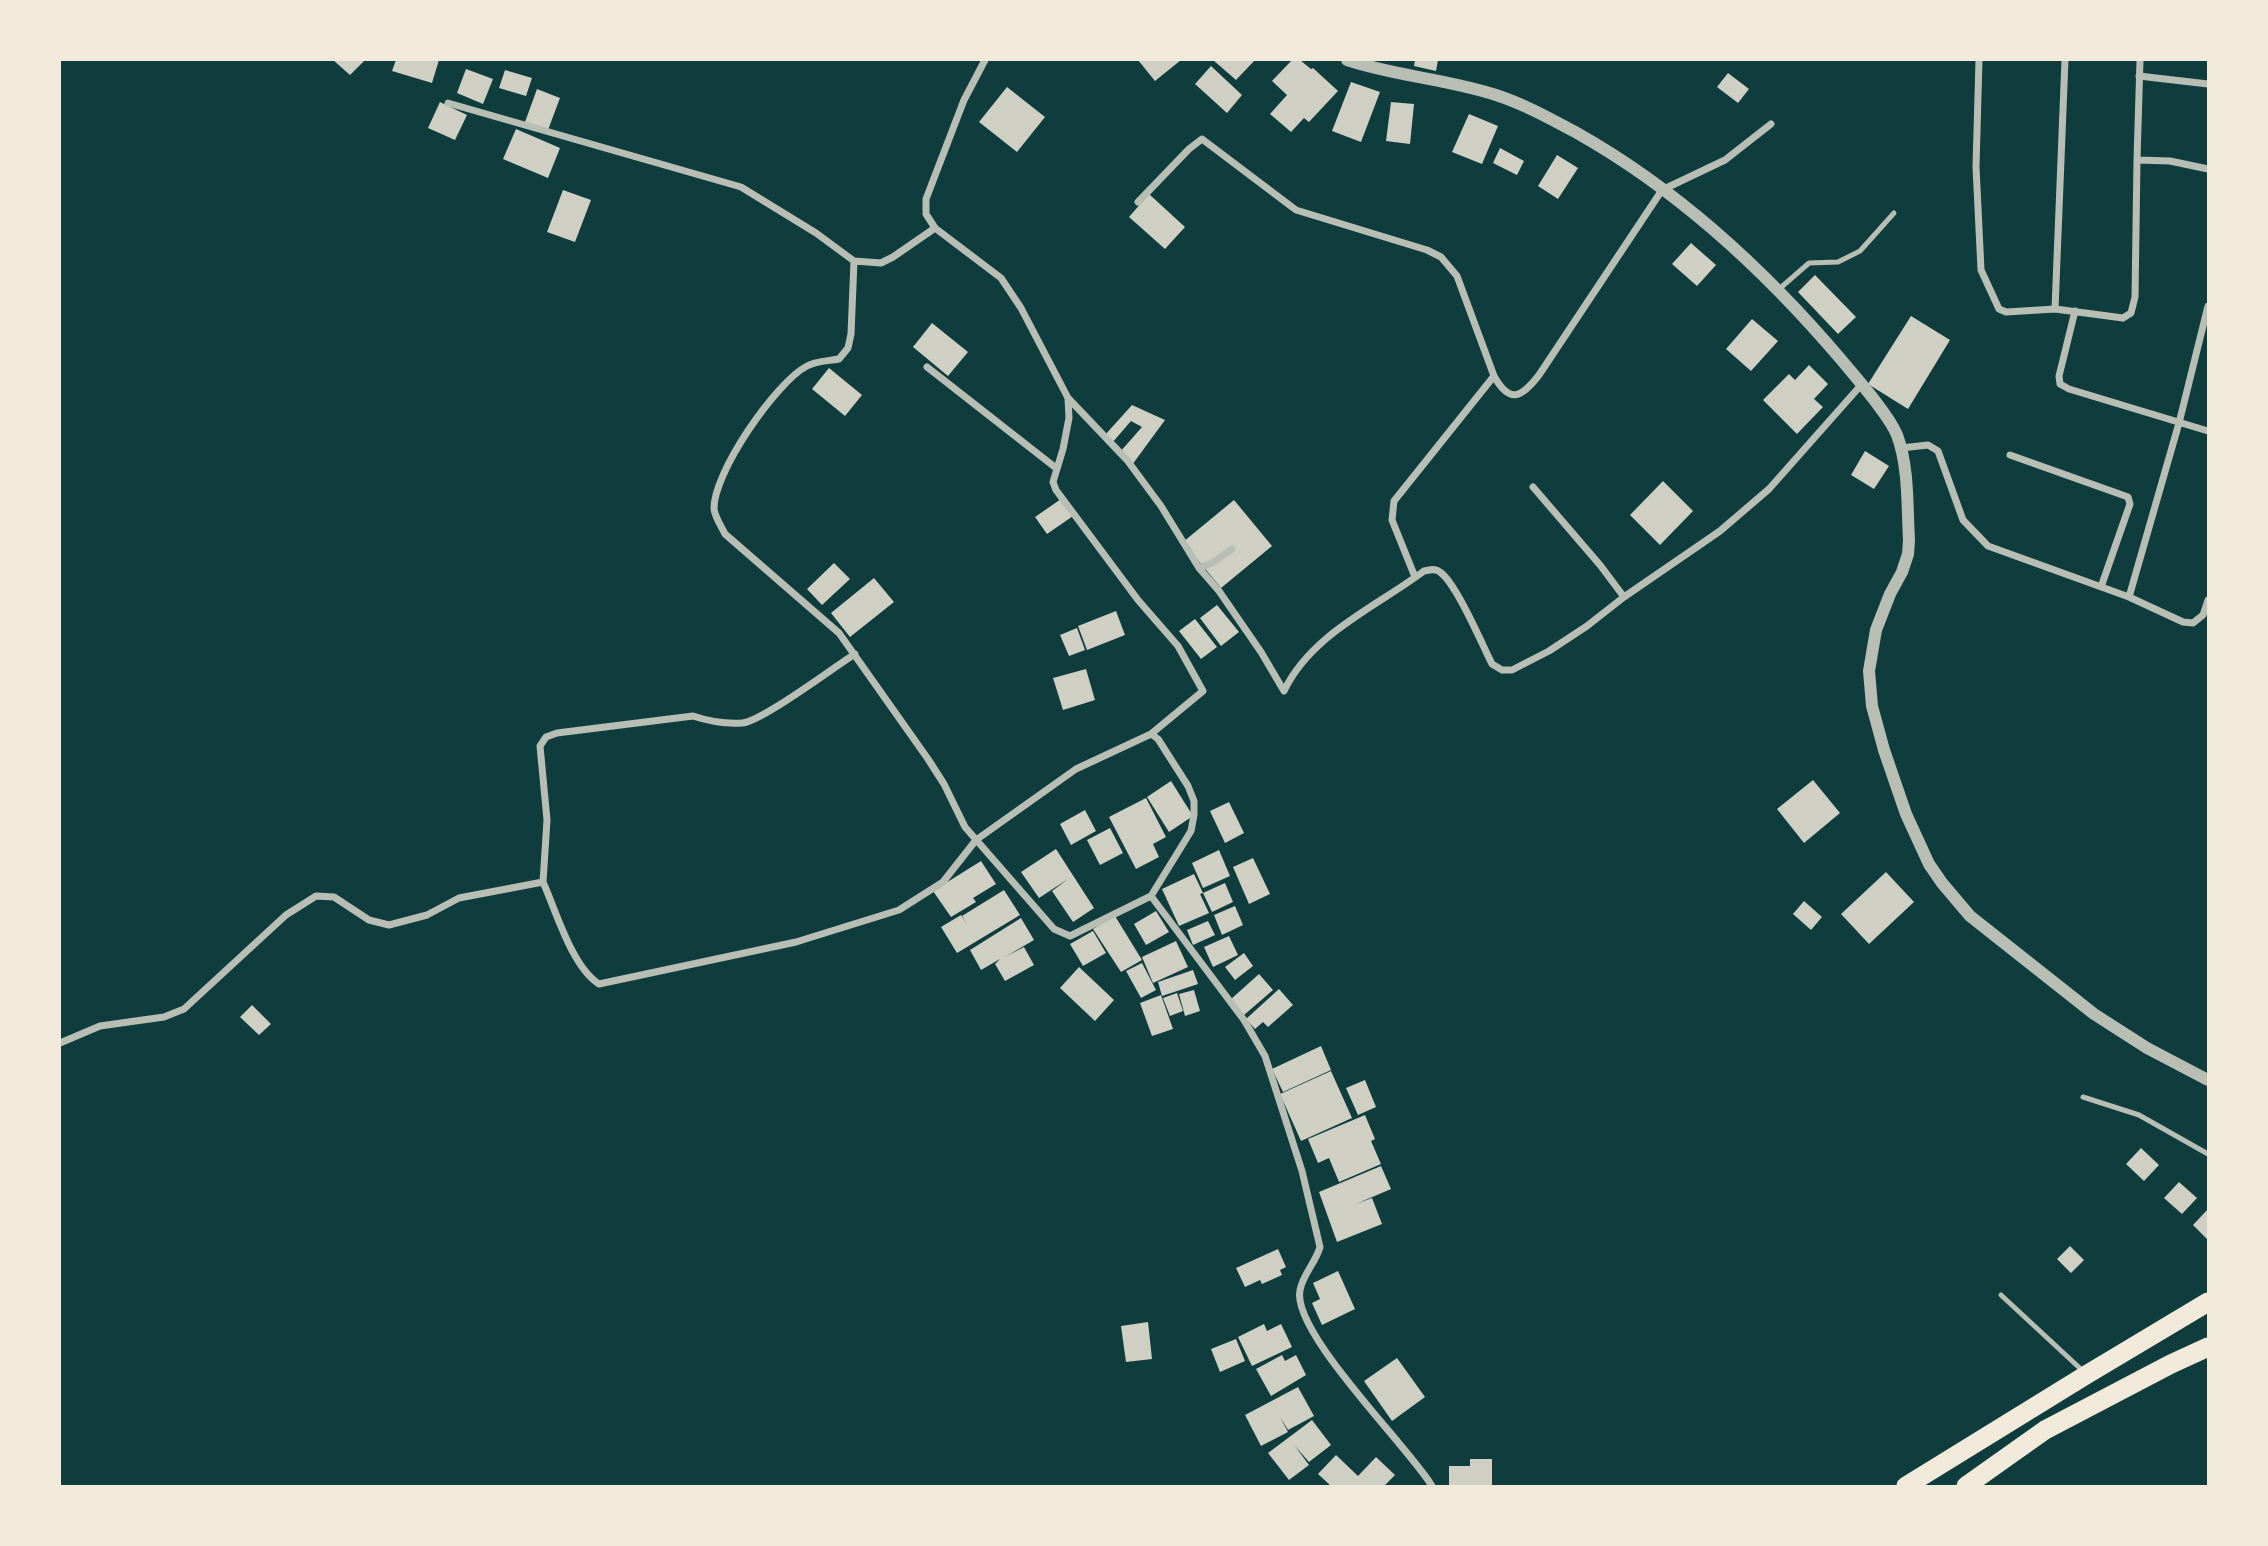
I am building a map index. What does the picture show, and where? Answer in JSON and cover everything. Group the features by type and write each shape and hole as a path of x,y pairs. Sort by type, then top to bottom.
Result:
{"highway":[{"path":"1906,1486 2208,1302"},
{"path":"1966,1486 2045,1430 2208,1347"}],"street":[{"path":"985,60 964,100 926,199 926,214 934,228 1001,278 1021,308 1068,398 1127,460 1161,506 1199,569 1219,591 1284,691 1289,679 1328,636 1424,571 1434,569 1442,573 1461,601 1492,664 1502,670 1512,670 1587,626 1720,531 1769,489 1862,384"},
{"path":"1347,60 1496,95 1541,114 1586,138 1671,194 1721,237 1797,309 1862,384 1896,432 1901,448 1908,554 1876,630 1869,671 1872,706 1878,731 1906,814 1920,846 1941,883 1970,916 2094,1014 2147,1048 2208,1080"},
{"path":"1979,60 1976,167 1981,270 1999,309 2006,312 2055,309 2123,318 2131,313 2135,297 2140,60"},
{"path":"2055,309 2064,60"},
{"path":"2139,76 2208,84"},
{"path":"447,103 741,187 816,233 854,261 881,263 934,228"},
{"path":"1138,202 1202,139 1296,210 1427,250 1441,257 1457,276 1501,389 1507,394 1516,395 1528,389 1662,190 1726,160 1771,124"},
{"path":"2137,160 2170,161 2208,169"},
{"path":"854,261 848,348 839,359 808,365 786,380 737,447 718,485 714,510 725,534 839,633 928,758 965,827 1054,929 1063,934 1070,936 1077,933 1151,896 1191,831 1194,801 1188,786 1158,738 1151,734"},
{"path":"2129,597 2179,423 2208,306"},
{"path":"2075,311 2059,376 2060,384 2208,431"},
{"path":"927,367 1056,468"},
{"path":"1415,577 1392,520 1394,501 1494,376"},
{"path":"855,654 762,715 744,723 706,721 693,716 557,733 546,737 540,746 547,820 543,882 579,967 590,978 599,984 796,942 900,910 943,882 976,840 1076,769 1151,734 1203,691 1178,646 1138,600 1056,490 1056,468 1069,418 1068,398"},
{"path":"1901,448 1927,445 1938,451 1963,520 1988,546 2129,597 2183,622 2193,624 2203,615 2208,600"},
{"path":"2010,455 2128,497 2130,504 2101,587"},
{"path":"1532,487 1600,565 1624,597"},
{"path":"1199,569 1232,549"},
{"path":"60,1043 100,1026 164,1017 184,1009 286,915 316,896 334,897 369,920 389,925 427,915 459,898 543,882"},
{"path":"1151,896 1244,1020 1265,1056 1302,1171 1320,1247 1317,1259 1300,1288 1299,1301 1309,1329 1432,1486"}],"lane":[{"path":"1778,290 1808,263 1838,262 1860,251 1894,213"},
{"path":"2083,1097 2139,1115 2208,1154"},
{"path":"2001,1295 2086,1375"}],"building":[{"path":"333,60 365,60 350,75"},
{"path":"396,60 439,60 432,83 392,71"},
{"path":"1138,60 1181,60 1155,81"},
{"path":"1213,60 1255,60 1236,80"},
{"path":"1292,60 1300,60 1313,68 1338,91 1309,122 1304,118 1291,132 1270,114 1287,95 1272,81"},
{"path":"1415,60 1438,60 1436,71 1414,66"},
{"path":"1211,66 1242,95 1227,113 1195,84"},
{"path":"466,69 493,79 483,104 457,93"},
{"path":"505,70 532,78 526,96 499,88"},
{"path":"1728,73 1749,89 1738,103 1717,87"},
{"path":"1351,82 1380,92 1361,142 1332,131"},
{"path":"1007,87 1045,117 1017,152 979,122"},
{"path":"537,89 560,98 548,130 525,122"},
{"path":"440,102 467,115 455,140 428,128"},
{"path":"1391,102 1414,104 1410,144 1386,141"},
{"path":"1469,114 1498,126 1482,164 1452,152"},
{"path":"516,129 560,148 548,178 503,159"},
{"path":"1500,148 1524,161 1517,175 1493,163"},
{"path":"1557,155 1578,168 1558,199 1538,186"},
{"path":"563,190 591,200 575,242 547,232"},
{"path":"1149,194 1185,227 1165,249 1129,217"},
{"path":"1691,243 1716,265 1697,286 1672,264"},
{"path":"1815,275 1856,317 1838,334 1798,292"},
{"path":"1911,316 1950,340 1908,409 1868,384"},
{"path":"1752,319 1778,341 1751,371 1726,349"},
{"path":"932,323 968,352 948,376 913,347"},
{"path":"1809,365 1828,384 1814,399 1823,407 1797,434 1763,400 1789,374 1795,380"},
{"path":"829,368 862,395 845,416 812,389"},
{"path":"1132,405 1165,420 1132,465 1120,452 1142,427 1131,421 1112,443 1105,435"},
{"path":"1865,451 1889,466 1874,489 1851,475"},
{"path":"1663,481 1693,511 1660,545 1630,515"},
{"path":"1061,499 1073,516 1047,534 1035,517"},
{"path":"1234,500 1272,546 1221,588 1183,542"},
{"path":"834,563 850,579 822,605 807,589"},
{"path":"874,578 894,602 850,637 831,613"},
{"path":"1217,605 1239,632 1221,646 1200,618"},
{"path":"1116,611 1125,635 1087,650 1078,626"},
{"path":"1195,619 1217,647 1201,659 1179,631"},
{"path":"1077,628 1085,650 1069,656 1060,635"},
{"path":"1086,669 1095,700 1063,710 1053,678"},
{"path":"1813,780 1840,813 1804,843 1777,809"},
{"path":"1171,781 1193,816 1169,832 1147,797"},
{"path":"1146,798 1166,837 1153,844 1159,857 1136,869 1109,817"},
{"path":"1229,802 1244,833 1225,843 1210,811"},
{"path":"1085,810 1096,831 1071,845 1060,824"},
{"path":"1110,828 1123,853 1100,865 1087,840"},
{"path":"1056,849 1094,908 1073,922 1052,891 1068,879 1039,898 1021,872"},
{"path":"1219,850 1230,876 1203,888 1192,863"},
{"path":"1253,858 1270,894 1249,904 1233,867"},
{"path":"981,861 996,884 973,898 976,902 951,917 933,891"},
{"path":"1886,872 1914,902 1869,944 1841,914"},
{"path":"1194,874 1209,913 1179,926 1162,889"},
{"path":"1225,883 1233,902 1212,912 1203,893"},
{"path":"1004,890 1020,915 957,953 941,927 961,915 967,925 962,916"},
{"path":"1804,901 1822,917 1811,930 1793,914"},
{"path":"1235,906 1243,925 1222,935 1214,915"},
{"path":"1156,911 1169,932 1146,945 1134,924"},
{"path":"1115,916 1142,960 1121,972 1093,929"},
{"path":"1021,918 1034,940 1005,957 1024,947 1034,965 1005,981 995,964 1000,959 981,970 970,950"},
{"path":"1208,921 1215,935 1193,945 1187,930"},
{"path":"1093,931 1106,953 1083,966 1070,944"},
{"path":"1229,936 1238,955 1213,967 1204,947"},
{"path":"1176,941 1188,967 1153,983 1142,957"},
{"path":"1244,953 1253,966 1235,980 1225,967"},
{"path":"1142,963 1156,990 1141,998 1126,971"},
{"path":"1079,967 1114,1000 1095,1021 1060,988"},
{"path":"1193,970 1198,984 1162,996 1158,982"},
{"path":"1259,974 1273,990 1244,1015 1230,1000"},
{"path":"1279,989 1293,1005 1268,1027 1263,1022 1255,1029 1246,1019"},
{"path":"1194,990 1200,1011 1185,1016 1179,994"},
{"path":"1177,993 1183,1011 1170,1016 1163,998"},
{"path":"1161,995 1173,1029 1152,1036 1140,1003"},
{"path":"252,1005 271,1024 259,1035 240,1017"},
{"path":"1321,1046 1331,1070 1283,1092 1272,1069"},
{"path":"1331,1071 1352,1118 1301,1141 1280,1094"},
{"path":"1365,1080 1376,1107 1358,1115 1346,1088"},
{"path":"1365,1115 1375,1139 1371,1141 1381,1164 1339,1182 1329,1158 1318,1163 1308,1139"},
{"path":"2141,1148 2159,1165 2144,1181 2126,1164"},
{"path":"1381,1166 1391,1189 1356,1204 1372,1198 1382,1224 1337,1242 1319,1192"},
{"path":"2179,1182 2197,1198 2182,1214 2164,1198"},
{"path":"2208,1209 2208,1240 2193,1225"},
{"path":"2070,1246 2084,1260 2071,1273 2057,1259"},
{"path":"1278,1249 1286,1267 1280,1270 1282,1275 1262,1284 1260,1280 1245,1287 1236,1268"},
{"path":"1338,1271 1355,1309 1322,1325 1312,1303 1320,1299 1313,1283"},
{"path":"1148,1322 1152,1359 1126,1362 1121,1326"},
{"path":"1264,1324 1267,1331 1281,1324 1292,1347 1252,1366 1238,1337"},
{"path":"1236,1339 1245,1361 1220,1372 1211,1349"},
{"path":"1282,1355 1285,1361 1296,1355 1306,1375 1271,1396 1256,1369"},
{"path":"1397,1358 1425,1397 1392,1421 1364,1381"},
{"path":"1298,1387 1314,1416 1288,1430 1280,1417 1288,1432 1261,1446 1245,1415"},
{"path":"1312,1420 1331,1445 1309,1462 1295,1446 1309,1465 1289,1480 1268,1453"},
{"path":"1336,1455 1358,1476 1376,1457 1395,1475 1384,1486 1331,1486 1318,1474"},
{"path":"1470,1459 1492,1459 1492,1486 1449,1486 1449,1466 1470,1466"}]}
